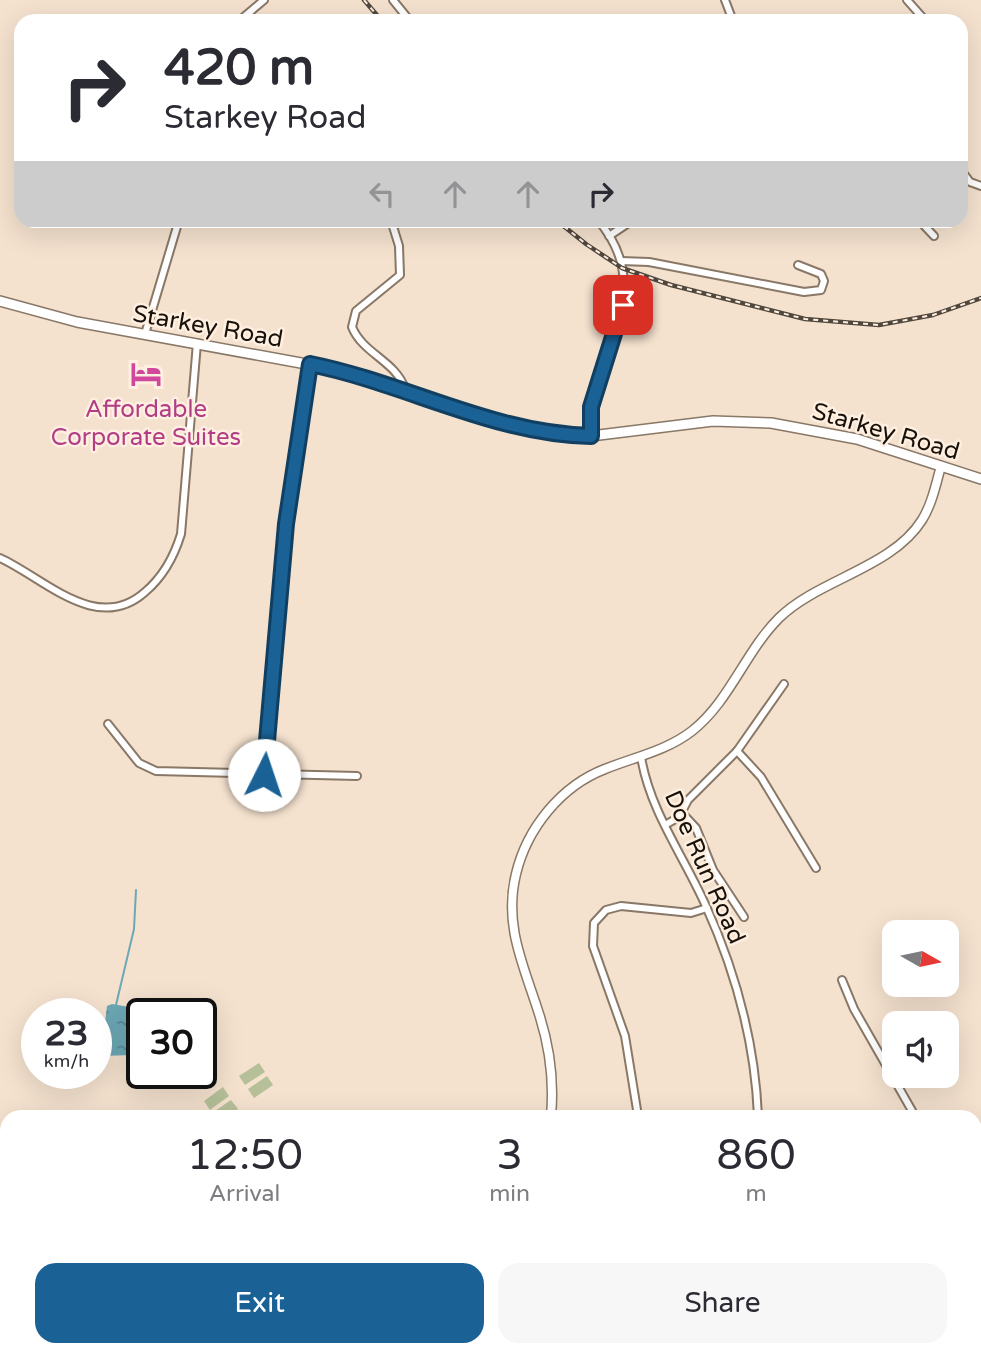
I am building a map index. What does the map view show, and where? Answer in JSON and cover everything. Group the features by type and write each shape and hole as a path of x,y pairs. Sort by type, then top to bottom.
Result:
{"main road":[{"name":"Starkey Road","path":"0,301 39,313 310,364 405,389 510,426 547,433 591,436 686,422 771,423 857,439 981,479"}],"street":[{"path":"247,14 264,0"},
{"path":"393,0 404,14"},
{"path":"907,0 919,14"},
{"path":"145,334 177,228"},
{"path":"393,228 399,246 400,275 356,311 352,327 362,343 395,370 405,389"},
{"path":"591,436 591,407 623,305 621,261 604,228"},
{"path":"609,236 621,228"},
{"path":"926,228 934,236"},
{"path":"621,261 649,262 804,292 821,290 824,281 821,274 798,265"},
{"path":"0,558 65,596 103,607 132,603 160,577 177,549 183,525 197,343"},
{"path":"264,775 286,524 310,364"},
{"path":"551,1110 551,1065 545,1034 513,933 512,900 516,872 536,827 561,797 591,776 678,740 706,718 758,642 793,606 904,541 925,515 941,466"},
{"path":"665,825 682,813 688,800 737,751 784,684"},
{"path":"107,724 139,763 151,770 185,774 357,776"},
{"path":"737,751 761,777 816,868"},
{"name":"Doe Run Road","path":"641,757 648,786 665,825 707,908 743,1016 757,1110"},
{"path":"682,813 696,828 713,870 744,917"},
{"path":"637,1110 625,1036 593,946 594,923 606,910 621,906 691,913 707,908"},
{"path":"842,980 854,1009 912,1110"}],"green space":[{"path":"259,1063 265,1072 245,1085 239,1076"},
{"path":"267,1076 273,1085 254,1098 248,1089"},
{"path":"223,1087 229,1096 210,1110 204,1101"},
{"path":"231,1100 238,1109 236,1110 216,1110"}],"water":[{"path":"112,1004 126,1006 126,1055 112,1056"}],"waterway":[{"path":"116,1005 134,929 136,890"}],"railway":[{"path":"364,0 376,14"},
{"path":"566,228 622,268 671,285 805,319 879,325 933,315 981,298"}],"place":[{"name":"Affordable Corporate Suites","path":"146,374"}],"route":[{"path":"264,775 286,524 310,364 405,389 510,426 547,433 591,436 591,407 623,305"}]}
